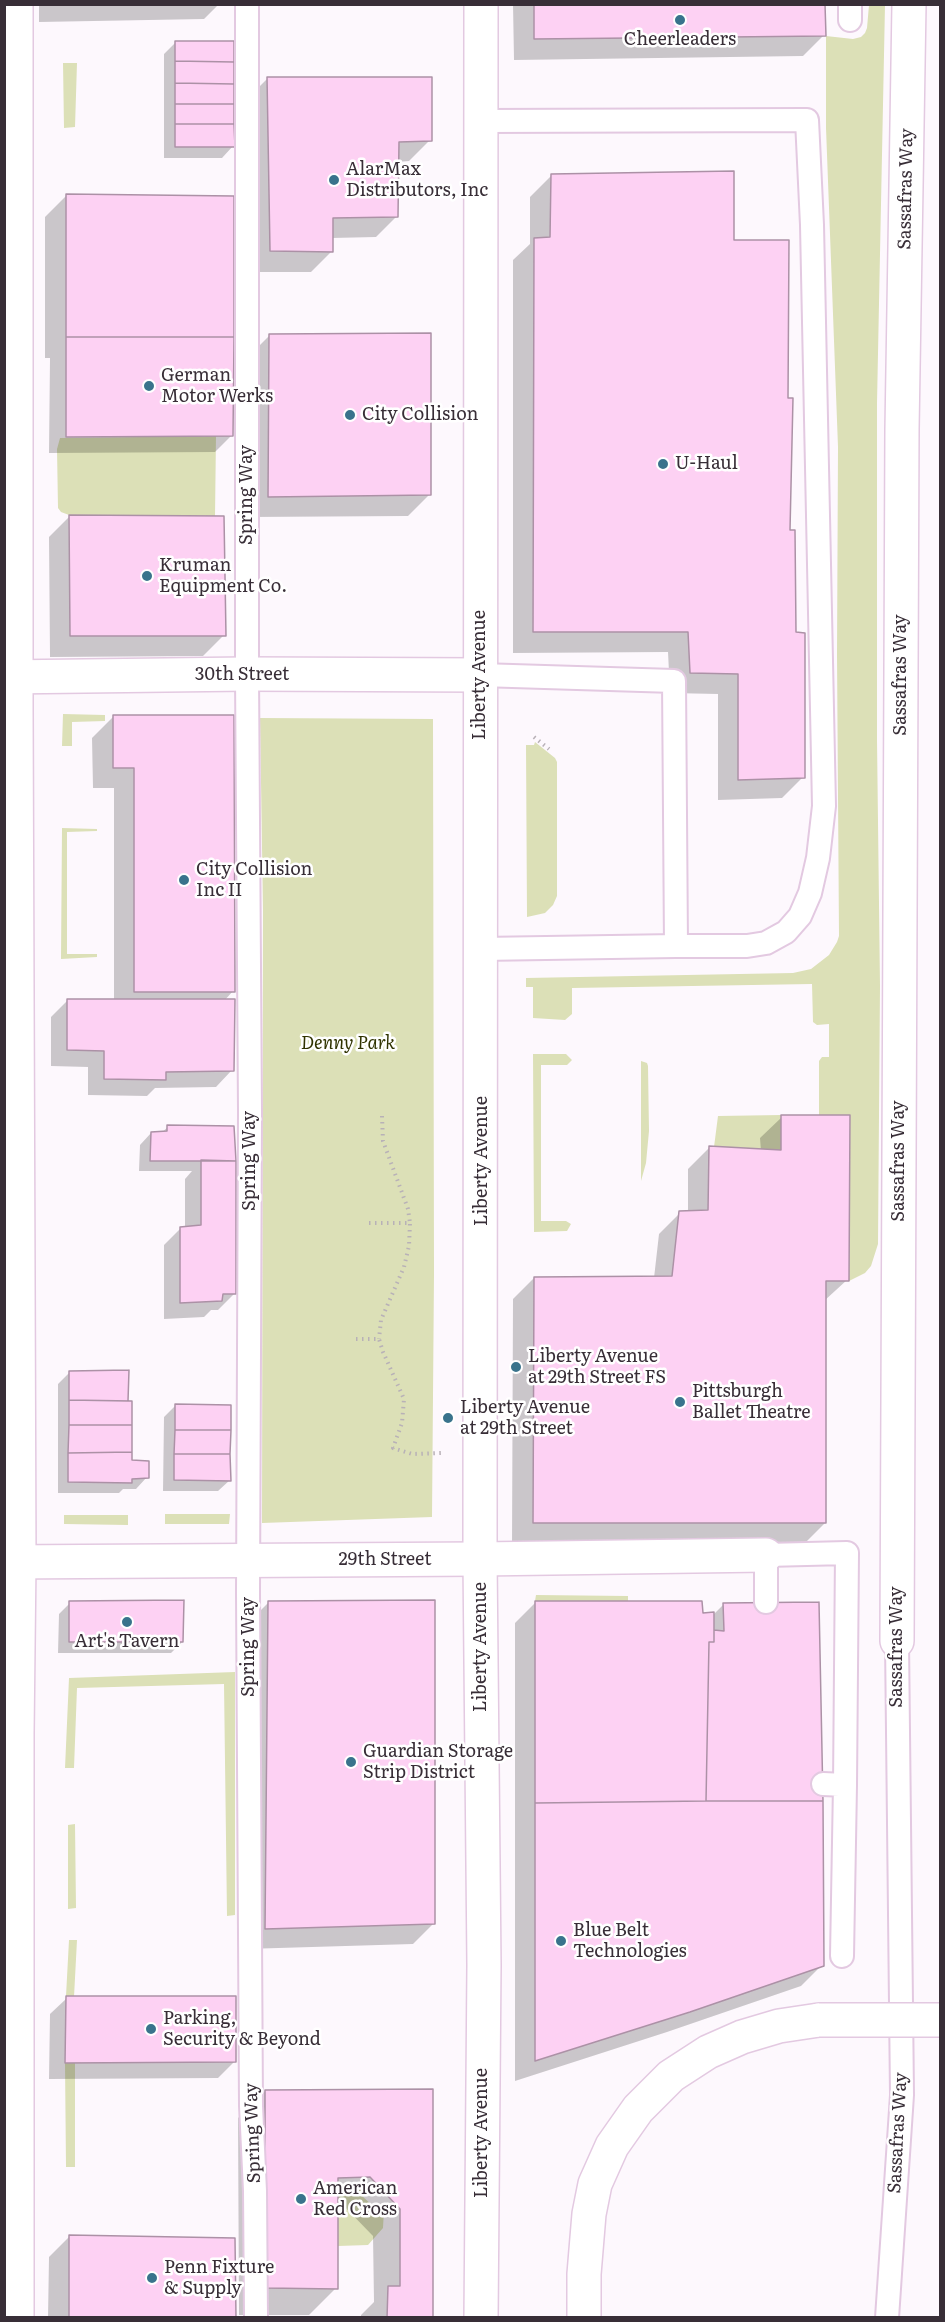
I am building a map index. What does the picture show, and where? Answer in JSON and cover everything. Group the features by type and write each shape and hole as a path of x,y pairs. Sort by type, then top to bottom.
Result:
{"street":[{"path":"16,4 10,677 12,1562 17,1733 17,2318"},
{"name":"Liberty Avenue","path":"481,4 480,1559 484,1954 481,2318"},
{"name":"Sassafras Way","path":"897,1641 902,441 909,4"},
{"name":"30th Street","path":"10,677 247,674 480,675"},
{"name":"29th Street","path":"12,1562 766,1555"},
{"path":"584,2318 587,2234 595,2184 612,2146 638,2109 671,2076 708,2052 742,2037 779,2026 819,2020 940,2020"}],"lane":[{"name":"Spring Way","path":"247,4 251,2106 255,2191 256,2318"},
{"path":"481,121 807,120 812,225 824,806 818,858 807,901 800,916 786,932 766,943 747,946 481,949"},
{"path":"480,675 674,681 676,946"},
{"path":"766,1602 766,1555 847,1553 834,1784 842,1956"},
{"name":"Sassafras Way","path":"888,2318 902,2095 897,1641"}],"path":[{"path":"534,737 549,749"},
{"path":"382,1116 383,1141 408,1209 410,1223 409,1246 404,1267 381,1320 379,1339 404,1399 402,1423 393,1448 412,1454 441,1453"},
{"path":"369,1223 410,1223"},
{"path":"356,1339 379,1339"}],"green space":[{"path":"869,5 885,5 877,403 880,986 878,1244 871,1266 865,1273 849,1281 850,1116 819,1116 819,1061 822,1057 829,1057 829,1024 817,1025 813,1022 812,984 572,988 572,1014 565,1020 533,1018 533,987 526,987 526,978 793,973 811,969 829,955 837,942 839,936 838,447 826,128 826,36 853,39 861,37 867,28"},
{"path":"63,63 77,63 75,127 64,128"},
{"path":"216,436 215,516 69,515 58,508 57,449 60,438"},
{"path":"63,714 105,715 105,721 72,722 72,746 62,746"},
{"name":"Denny Park","path":"260,718 433,719 432,1517 262,1523 263,911"},
{"path":"535,742 557,762 557,896 553,905 545,913 527,917 526,745 534,745"},
{"path":"62,828 97,829 97,831 67,832 67,954 97,954 97,957 61,959"},
{"path":"533,1054 566,1054 572,1060 567,1065 541,1065 541,1221 566,1221 571,1224 567,1231 534,1232"},
{"path":"641,1061 647,1063 648,1066 649,1131 646,1163 641,1181"},
{"path":"781,1115 781,1150 714,1147 718,1116"},
{"path":"165,1514 230,1514 229,1524 165,1524"},
{"path":"64,1515 128,1515 128,1525 64,1524"},
{"path":"536,1595 628,1596 628,1601 535,1601"},
{"path":"235,1672 235,1915 227,1916 224,1684 77,1688 74,1768 65,1768 69,1678"},
{"path":"75,1824 76,1908 68,1909 68,1825"},
{"path":"69,1940 77,1940 74,1997 66,1996"},
{"path":"65,2063 75,2063 75,2167 66,2167"},
{"path":"361,2187 366,2192 362,2196 372,2205 376,2203 384,2210 383,2228 368,2245 338,2246 338,2188"}],"building":[{"name":"Cheerleaders","path":"534,4 825,4 826,36 534,39"},
{"path":"175,41 234,41 234,62 175,61"},
{"path":"175,61 234,62 234,84 175,83"},
{"name":"AlarMax Distributors, Inc","path":"267,77 432,77 432,141 399,142 398,217 333,218 333,252 270,251"},
{"path":"175,83 234,84 234,104 175,104"},
{"path":"175,104 234,104 234,124 175,124"},
{"path":"175,124 234,124 235,147 175,147"},
{"name":"U-Haul","path":"734,171 734,240 789,240 788,398 793,398 790,530 795,530 796,632 805,633 805,778 738,780 738,674 690,673 688,632 533,632 534,238 550,237 551,174"},
{"path":"66,194 234,196 234,337 66,337"},
{"name":"City Collision","path":"431,333 431,495 268,497 269,334"},
{"name":"German Motor Werks","path":"66,337 234,337 233,436 66,437"},
{"name":"Kruman Equipment Co.","path":"69,515 224,516 226,636 70,636"},
{"name":"City Collision Inc II","path":"113,715 234,715 235,992 134,992 134,768 113,768"},
{"path":"67,999 235,999 234,1071 166,1072 166,1080 104,1079 104,1051 67,1050"},
{"name":"Pittsburgh Ballet Theatre","path":"781,1115 850,1115 849,1281 826,1281 826,1523 533,1523 534,1277 672,1276 679,1211 708,1210 709,1146 781,1150"},
{"path":"167,1125 234,1126 236,1161 150,1161 151,1132 167,1131"},
{"path":"201,1160 236,1161 236,1294 223,1294 222,1301 180,1303 180,1227 201,1225"},
{"path":"129,1370 128,1401 69,1400 69,1371"},
{"path":"69,1400 132,1401 132,1425 69,1425"},
{"path":"175,1404 231,1405 231,1430 175,1430"},
{"path":"69,1425 132,1425 132,1452 68,1453"},
{"path":"175,1430 231,1430 230,1454 174,1454"},
{"path":"132,1452 132,1460 149,1461 149,1478 132,1479 132,1483 68,1482 68,1453"},
{"path":"174,1454 230,1454 231,1481 174,1480"},
{"name":"Art's Tavern","path":"184,1600 183,1642 69,1642 69,1601"},
{"name":"Guardian Storage Strip District","path":"435,1600 435,1924 265,1929 268,1601"},
{"path":"535,1601 702,1601 703,1613 714,1612 714,1642 709,1642 706,1801 535,1803"},
{"path":"819,1602 823,1801 706,1801 709,1642 714,1642 714,1630 724,1631 723,1603"},
{"path":"823,1801 824,1966 690,2012 535,2061 535,1803"},
{"name":"Parking, Security & Beyond","path":"66,1996 236,1996 236,2062 65,2063"},
{"name":"American Red Cross","path":"433,2089 433,2318 387,2318 388,2286 400,2286 400,2209 370,2177 338,2178 338,2289 265,2288 265,2090"},
{"name":"Penn Fixture & Supply","path":"69,2235 235,2238 236,2318 69,2318"}],"place":[{"name":"Cheerleaders","path":"680,20"},
{"name":"AlarMax Distributors, Inc","path":"334,180"},
{"name":"German Motor Werks","path":"149,386"},
{"name":"City Collision","path":"350,415"},
{"name":"U-Haul","path":"663,464"},
{"name":"Kruman Equipment Co.","path":"147,576"},
{"name":"City Collision Inc II","path":"184,880"},
{"name":"Liberty Avenue at 29th Street FS","path":"516,1367"},
{"name":"Pittsburgh Ballet Theatre","path":"680,1402"},
{"name":"Liberty Avenue at 29th Street","path":"448,1418"},
{"name":"Art's Tavern","path":"127,1622"},
{"name":"Guardian Storage Strip District","path":"351,1762"},
{"name":"Blue Belt Technologies","path":"561,1941"},
{"name":"Parking, Security & Beyond","path":"151,2029"},
{"name":"American Red Cross","path":"301,2199"},
{"name":"Penn Fixture & Supply","path":"152,2278"}]}
